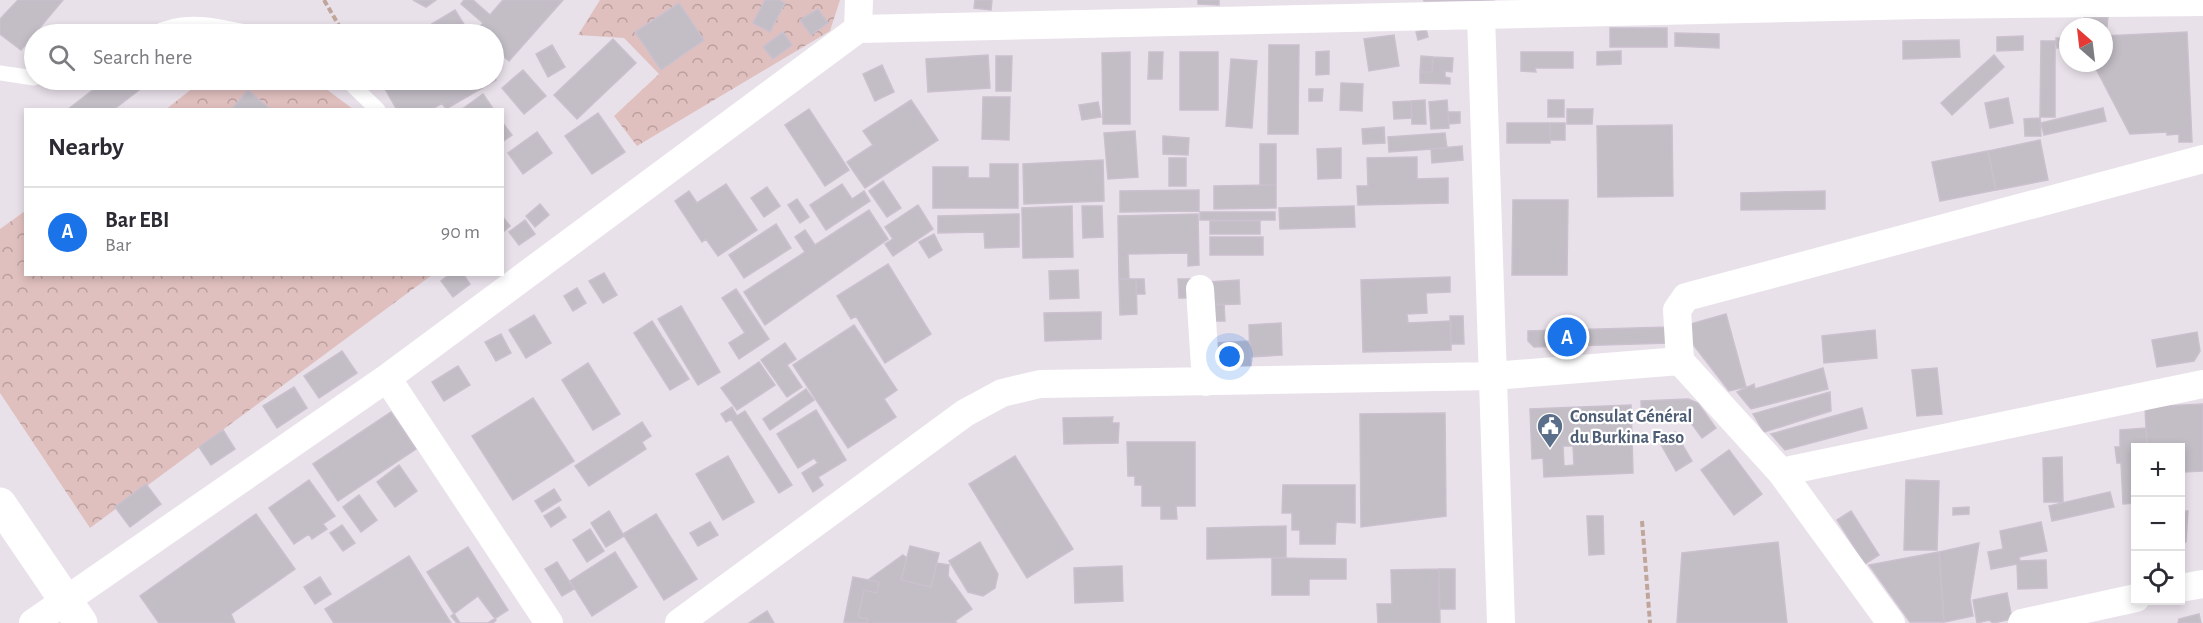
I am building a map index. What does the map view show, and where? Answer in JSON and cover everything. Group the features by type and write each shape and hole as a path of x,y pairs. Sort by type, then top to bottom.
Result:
{"main road":[{"path":"0,504 73,612"}],"street":[{"path":"858,28 859,0"},
{"path":"33,623 73,612 858,28 1405,8 1481,16 1922,3 2203,2"},
{"path":"1481,16 1501,623"},
{"path":"1891,623 1781,472 1680,361 1677,310 1686,297 2203,159"},
{"path":"1200,288 1206,382"},
{"path":"679,623 966,413 1002,393 1040,384 1492,376 1680,361"},
{"path":"387,378 549,623"},
{"path":"1781,472 2203,384"},
{"path":"2185,587 2203,584"},
{"path":"2022,623 2131,599"}],"lane":[{"path":"0,73 24,77"},
{"path":"357,90 376,108"}],"path":[{"path":"324,0 338,24"},
{"path":"1642,521 1650,623"}],"green space":[{"path":"600,0 840,0 830,31 637,146 614,116 659,74 624,38 578,35"},
{"path":"190,90 327,90 352,108 168,108"},
{"path":"24,212 24,276 431,276 90,528 0,393 0,229"}],"building":[{"path":"18,0 63,0 43,24 24,24 24,46 21,50 0,34 0,19"},
{"path":"413,0 436,0 426,7"},
{"path":"464,0 473,0 490,15 503,0 563,0 509,61 504,57 504,24 482,24 461,4"},
{"path":"765,0 779,0 785,3 770,32 753,23"},
{"path":"975,0 992,0 991,10 974,8"},
{"path":"1198,0 1219,0 1219,5 1198,4"},
{"path":"1424,0 1495,0 1424,1"},
{"path":"679,3 704,40 661,70 635,32"},
{"path":"818,9 828,23 811,35 800,20"},
{"path":"455,10 464,24 432,24"},
{"path":"2084,17 2108,17 2108,18"},
{"path":"1610,28 1667,28 1667,47 1610,47"},
{"path":"1426,29 1428,37 1418,40 1416,32"},
{"path":"783,32 792,45 773,59 763,47"},
{"path":"2187,32 2192,142 2179,142 2179,134 2167,135 2167,132 2130,134 2098,72 2113,72 2113,36"},
{"path":"1675,33 1719,34 1719,48 1675,46"},
{"path":"1394,35 1399,66 1369,71 1364,39"},
{"path":"2023,36 2023,50 1997,51 1997,37"},
{"path":"2056,38 2059,38 2059,48 2057,48"},
{"path":"613,39 636,63 577,119 554,95"},
{"path":"1959,40 1960,57 1903,59 1903,41"},
{"path":"2041,41 2055,41 2055,117 2040,117"},
{"path":"552,45 565,67 548,77 536,54"},
{"path":"1269,45 1299,45 1298,134 1268,134"},
{"path":"1329,51 1329,74 1316,75 1316,52"},
{"path":"1621,51 1621,64 1597,65 1597,52"},
{"path":"1130,52 1130,124 1103,124 1102,53"},
{"path":"1149,52 1163,52 1162,79 1148,79"},
{"path":"1180,52 1218,52 1218,110 1180,110"},
{"path":"1521,52 1573,52 1573,68 1535,68 1536,72 1521,71"},
{"path":"988,55 990,88 928,92 926,59"},
{"path":"1994,55 2004,67 1952,115 1941,103"},
{"path":"996,56 1012,56 1011,91 996,91"},
{"path":"1421,56 1433,57 1432,72 1420,72"},
{"path":"1433,57 1453,58 1452,72 1445,71 1445,77 1450,78 1450,84 1420,83 1420,72 1432,72"},
{"path":"1231,59 1257,61 1252,128 1226,126"},
{"path":"882,65 894,92 875,101 863,74"},
{"path":"523,70 546,96 524,114 504,90 504,86"},
{"path":"1341,83 1363,84 1362,111 1340,110"},
{"path":"1309,89 1323,89 1322,101 1309,101"},
{"path":"93,90 139,90 116,108 70,108"},
{"path":"248,90 269,108 233,108"},
{"path":"386,90 479,90 448,108 442,103 434,108 396,108"},
{"path":"483,94 493,108 464,108"},
{"path":"983,97 1010,97 1009,140 982,139"},
{"path":"2008,98 2013,123 1990,128 1985,103"},
{"path":"911,100 938,140 865,188 847,162 873,145 863,131"},
{"path":"1425,100 1426,124 1412,124 1411,101"},
{"path":"1447,100 1449,128 1431,129 1429,102"},
{"path":"1548,100 1564,100 1564,117 1548,117"},
{"path":"1411,101 1412,118 1394,119 1393,102"},
{"path":"1098,102 1101,117 1082,120 1079,105"},
{"path":"2103,108 2106,121 2044,135 2041,123"},
{"path":"809,109 849,170 825,186 785,125"},
{"path":"1567,109 1593,109 1592,124 1567,124"},
{"path":"1448,112 1460,112 1460,123 1449,124"},
{"path":"598,113 625,152 592,174 565,136"},
{"path":"2040,118 2041,136 2025,136 2024,119"},
{"path":"1507,123 1550,123 1550,143 1507,143"},
{"path":"1550,123 1565,123 1565,140 1550,140"},
{"path":"504,125 512,135 504,141"},
{"path":"1672,125 1673,196 1598,197 1597,126"},
{"path":"1384,127 1385,143 1363,144 1362,129"},
{"path":"1135,131 1138,177 1108,179 1104,133"},
{"path":"537,132 552,153 523,174 508,153"},
{"path":"1445,133 1447,148 1389,152 1388,137"},
{"path":"1163,136 1189,138 1188,155 1163,154"},
{"path":"2040,140 2048,180 1996,190 1988,151"},
{"path":"1260,144 1276,144 1276,185 1260,185"},
{"path":"1462,146 1463,160 1432,163 1431,149"},
{"path":"1341,148 1341,178 1318,179 1317,149"},
{"path":"1988,151 1996,190 1940,201 1932,162"},
{"path":"1417,157 1417,179 1448,178 1448,203 1358,205 1357,186 1368,186 1367,158"},
{"path":"1169,158 1186,158 1186,186 1169,186"},
{"path":"1103,160 1104,201 1024,204 1023,164"},
{"path":"990,164 1018,164 1018,208 933,208 933,167 968,167 968,178 990,178"},
{"path":"883,181 901,208 887,217 869,191"},
{"path":"726,184 757,230 718,256 706,239 702,242 675,201 689,191 697,203"},
{"path":"842,184 852,199 864,191 870,201 826,230 810,205"},
{"path":"1276,185 1276,208 1214,209 1214,186"},
{"path":"767,187 780,206 764,217 751,198"},
{"path":"1199,190 1199,211 1120,212 1120,191"},
{"path":"1825,191 1825,209 1741,210 1741,193"},
{"path":"797,199 809,217 800,223 788,205"},
{"path":"1513,200 1568,200 1567,275 1512,275"},
{"path":"540,204 549,215 535,227 526,216"},
{"path":"918,205 933,229 893,256 885,244 893,239 885,227"},
{"path":"1072,206 1073,257 1023,258 1022,208"},
{"path":"1082,206 1102,206 1103,237 1083,238"},
{"path":"1354,206 1355,227 1280,229 1279,208"},
{"path":"869,210 888,239 765,325 744,292 805,252 795,237 805,230 815,245"},
{"path":"1200,212 1275,212 1275,220 1200,220"},
{"path":"1019,214 1019,247 985,248 984,232 938,233 938,216"},
{"path":"1198,214 1199,265 1188,266 1188,253 1128,254 1129,279 1119,279 1118,216"},
{"path":"504,218 510,226 504,231"},
{"path":"525,220 535,234 519,245 509,232"},
{"path":"1210,221 1260,221 1260,234 1210,234"},
{"path":"776,224 791,248 744,278 729,255"},
{"path":"934,234 942,250 929,258 919,242"},
{"path":"1210,237 1263,237 1263,255 1210,255"},
{"path":"888,264 931,334 885,363 856,316 851,319 837,296"},
{"path":"1078,270 1079,298 1050,299 1049,271"},
{"path":"604,273 617,295 603,303 589,281"},
{"path":"447,276 464,276 470,284 453,297 441,281"},
{"path":"1450,277 1450,292 1426,293 1427,313 1407,314 1408,323 1451,321 1451,350 1363,352 1361,280"},
{"path":"1119,279 1136,279 1137,314 1120,315"},
{"path":"1136,279 1144,279 1145,294 1136,294"},
{"path":"1178,279 1192,279 1192,298 1179,298"},
{"path":"1239,280 1240,304 1208,305 1208,282"},
{"path":"577,288 586,303 573,311 564,296"},
{"path":"736,289 769,339 739,359 729,343 745,333 722,298"},
{"path":"1224,304 1225,321 1209,321 1208,305"},
{"path":"681,306 720,372 698,385 658,319"},
{"path":"1101,312 1101,339 1045,341 1044,313"},
{"path":"1726,314 1746,387 1729,391 1685,334 1687,325"},
{"path":"534,315 551,343 526,358 509,330"},
{"path":"1450,316 1463,316 1464,344 1451,344"},
{"path":"652,321 689,379 670,390 634,333"},
{"path":"1281,323 1282,355 1250,357 1249,325"},
{"path":"854,325 897,390 884,399 896,417 848,448 793,365"},
{"path":"1670,327 1670,343 1534,347 1528,341 1528,331"},
{"path":"1875,330 1877,358 1824,363 1822,336"},
{"path":"2197,332 2200,351 2194,361 2157,367 2152,340"},
{"path":"501,334 511,353 496,361 485,342"},
{"path":"1250,341 1251,366 1216,368 1215,343"},
{"path":"785,343 796,359 787,365 802,387 787,397 761,360"},
{"path":"342,351 357,373 319,398 304,376"},
{"path":"759,362 775,385 737,410 721,388"},
{"path":"588,363 620,414 593,430 562,380"},
{"path":"458,366 470,385 444,401 432,382"},
{"path":"1823,368 1828,389 1751,409 1737,392 1754,384 1755,389"},
{"path":"1937,368 1942,414 1917,416 1912,370"},
{"path":"294,387 307,408 277,428 263,406"},
{"path":"806,389 814,400 770,430 763,419"},
{"path":"1830,392 1831,411 1764,432 1753,414"},
{"path":"533,398 574,461 513,500 472,436"},
{"path":"1688,399 1698,403 1716,428 1702,438 1689,420 1642,423 1641,401"},
{"path":"2203,404 2203,471 2185,472 2185,443 2147,443 2145,407"},
{"path":"1631,405 1633,473 1544,477 1543,458 1532,459 1530,409","holes":["1563,446 1573,446 1574,465 1564,466"]},
{"path":"732,407 737,416 745,411 792,485 779,493 731,419 726,422 721,414"},
{"path":"1862,408 1867,428 1785,450 1771,434"},
{"path":"816,410 846,460 818,477 823,485 813,492 802,473 818,463 814,458 798,468 777,434"},
{"path":"391,412 416,449 338,501 313,464"},
{"path":"1445,413 1446,516 1361,527 1360,414"},
{"path":"1113,417 1112,423 1119,423 1118,443 1064,444 1063,418"},
{"path":"642,422 651,436 642,442 646,449 589,486 575,466"},
{"path":"2146,428 2147,443 2131,443 2131,503 2123,504 2121,463 2117,463 2115,447 2120,447 2120,430"},
{"path":"223,430 235,449 211,465 199,447"},
{"path":"1675,432 1692,461 1676,471 1659,441"},
{"path":"1127,442 1195,442 1195,506 1176,506 1177,519 1161,519 1161,506 1142,506 1142,485 1135,485 1135,476 1128,476"},
{"path":"1729,450 1762,494 1734,515 1701,470"},
{"path":"728,456 754,502 723,520 696,474"},
{"path":"1015,456 1073,549 1027,578 969,484"},
{"path":"2062,457 2063,502 2044,502 2043,458"},
{"path":"399,465 417,491 395,507 377,482"},
{"path":"309,480 335,516 323,524 327,529 312,539 309,534 294,544 269,508"},
{"path":"1906,480 1939,481 1937,550 1904,550"},
{"path":"146,484 161,504 130,527 115,507"},
{"path":"1283,485 1355,485 1355,523 1336,522 1335,544 1300,544 1300,530 1292,530 1292,513 1282,513"},
{"path":"554,489 561,500 542,512 535,501"},
{"path":"2110,492 2114,507 2052,521 2049,506"},
{"path":"359,495 377,520 361,532 343,507"},
{"path":"559,507 566,517 551,527 544,516"},
{"path":"1969,507 1969,514 1953,515 1953,508"},
{"path":"609,511 624,536 606,547 591,523"},
{"path":"1851,511 1879,555 1865,564 1837,520"},
{"path":"2185,511 2188,511 2186,542"},
{"path":"256,514 295,569 231,614 235,623 159,623 140,596"},
{"path":"656,514 697,579 664,600 623,534"},
{"path":"1587,516 1603,516 1604,554 1589,555"},
{"path":"710,522 718,535 698,546 690,533"},
{"path":"2041,522 2047,551 2019,557 2020,561 2046,560 2047,588 2018,589 2017,564 1991,569 1988,552 2003,549 2000,531"},
{"path":"342,525 355,543 343,551 330,533"},
{"path":"1286,526 1286,557 1207,559 1207,528"},
{"path":"590,529 604,551 587,562 573,540"},
{"path":"980,542 998,574 995,588 983,596 968,592 949,561"},
{"path":"1778,542 1787,623 1677,623 1682,553"},
{"path":"1979,543 1970,599 1973,616 1944,622 1939,552"},
{"path":"910,546 939,553 931,587 901,580"},
{"path":"468,547 508,610 488,623 460,623 427,572"},
{"path":"615,552 637,587 592,616 570,581"},
{"path":"1939,552 1944,622 1910,622 1869,565"},
{"path":"903,555 907,558 901,580 931,587 937,563 949,565 948,576 972,609 955,621 957,623 867,623 868,619 858,617 864,590 877,593 879,582 868,580"},
{"path":"409,556 451,623 334,623 325,609"},
{"path":"1272,558 1346,559 1346,579 1309,579 1309,595 1272,595"},
{"path":"557,562 574,589 562,596 545,569"},
{"path":"1122,566 1123,601 1075,603 1074,568"},
{"path":"1439,569 1440,623 1378,623 1377,604 1392,604 1391,570"},
{"path":"1439,569 1455,569 1455,609 1439,609"},
{"path":"320,577 331,594 315,604 304,587"},
{"path":"853,577 879,582 877,593 864,590 858,617 868,619 867,623 844,622"},
{"path":"2007,593 2012,619 1993,623 1989,620 1977,623 1973,600"},
{"path":"478,596 496,620 493,623 457,623 451,616"},
{"path":"767,611 774,623 749,623"},
{"path":"2199,614 2201,623 2178,623 2179,619"}],"place":[{"name":"Bar EBI","path":"1567,337"},
{"name":"Consulat Général du Burkina Faso","path":"1550,449"}]}
